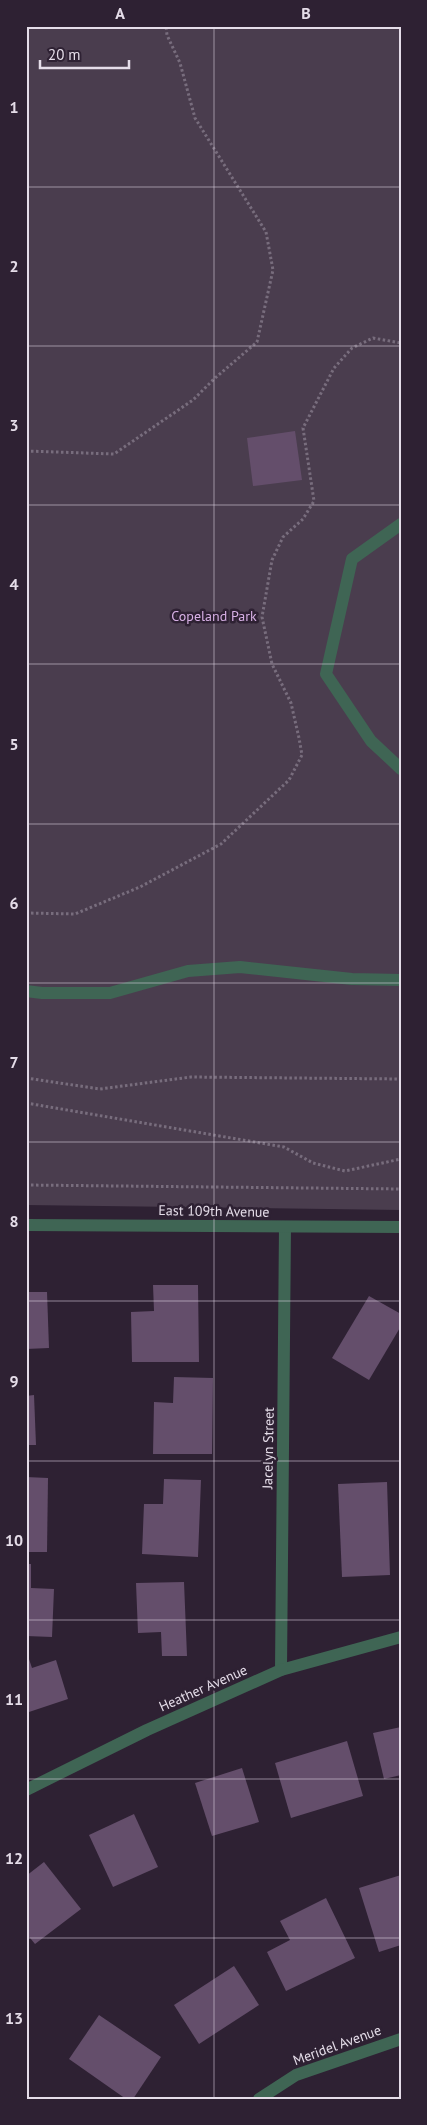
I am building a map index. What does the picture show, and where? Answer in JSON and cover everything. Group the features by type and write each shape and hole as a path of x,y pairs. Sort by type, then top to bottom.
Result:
{"street":[{"path":"401,524 352,559 326,674 371,741 401,768"},
{"path":"26,991 42,993 110,993 188,971 240,967 352,978 401,980"},
{"name":"East 109th Avenue","path":"26,1225 401,1227"},
{"name":"Jacelyn Street","path":"281,1670 285,1227"},
{"name":"Heather Avenue","path":"26,1790 147,1730 281,1670 401,1637"},
{"name":"Meridel Avenue","path":"259,2099 296,2075 401,2039"}],"path":[{"path":"26,451 114,454 193,400 257,342 273,270 266,232 195,118 180,63 167,35 166,26"},
{"path":"26,913 75,914 140,887 221,844 289,780 302,755 292,703 272,664 262,617 272,560 283,537 303,519 314,501 303,428 334,368 352,348 373,338 401,343"},
{"path":"26,1078 100,1089 191,1076 401,1078"},
{"path":"26,1102 284,1147 313,1163 344,1171 401,1159"},
{"path":"26,1185 401,1189"}],"green space":[{"name":"Copeland Park","path":"26,26 401,26 401,1210 26,1205"}],"building":[{"path":"295,431 302,480 253,486 247,438"},
{"path":"153,1285 198,1285 199,1362 132,1362 131,1312 154,1311"},
{"path":"26,1292 47,1292 49,1348 26,1349"},
{"path":"369,1296 401,1314 401,1326 369,1380 332,1358"},
{"path":"174,1377 213,1378 212,1454 153,1454 154,1402 173,1403"},
{"path":"34,1395 36,1445 26,1445 26,1396"},
{"path":"26,1477 48,1478 47,1552 26,1552"},
{"path":"164,1479 201,1480 198,1557 142,1554 144,1504 163,1504"},
{"path":"387,1482 390,1575 342,1577 338,1484"},
{"path":"26,1564 31,1564 31,1588 54,1589 52,1637 26,1636"},
{"path":"184,1582 187,1656 162,1656 161,1632 138,1633 136,1583"},
{"path":"26,1650 32,1668 56,1660 68,1699 26,1713"},
{"path":"401,1727 401,1775 384,1779 373,1733"},
{"path":"347,1741 363,1796 291,1818 275,1763"},
{"path":"242,1768 259,1822 212,1836 195,1783"},
{"path":"134,1814 158,1867 113,1887 89,1835"},
{"path":"44,1862 81,1909 35,1944 26,1933 26,1876"},
{"path":"401,1875 401,1945 379,1952 359,1888"},
{"path":"326,1898 355,1958 286,1991 267,1952 290,1940 280,1921"},
{"path":"234,1966 259,2005 199,2044 174,2005"},
{"path":"99,2015 161,2057 133,2099 126,2099 69,2059"}]}
